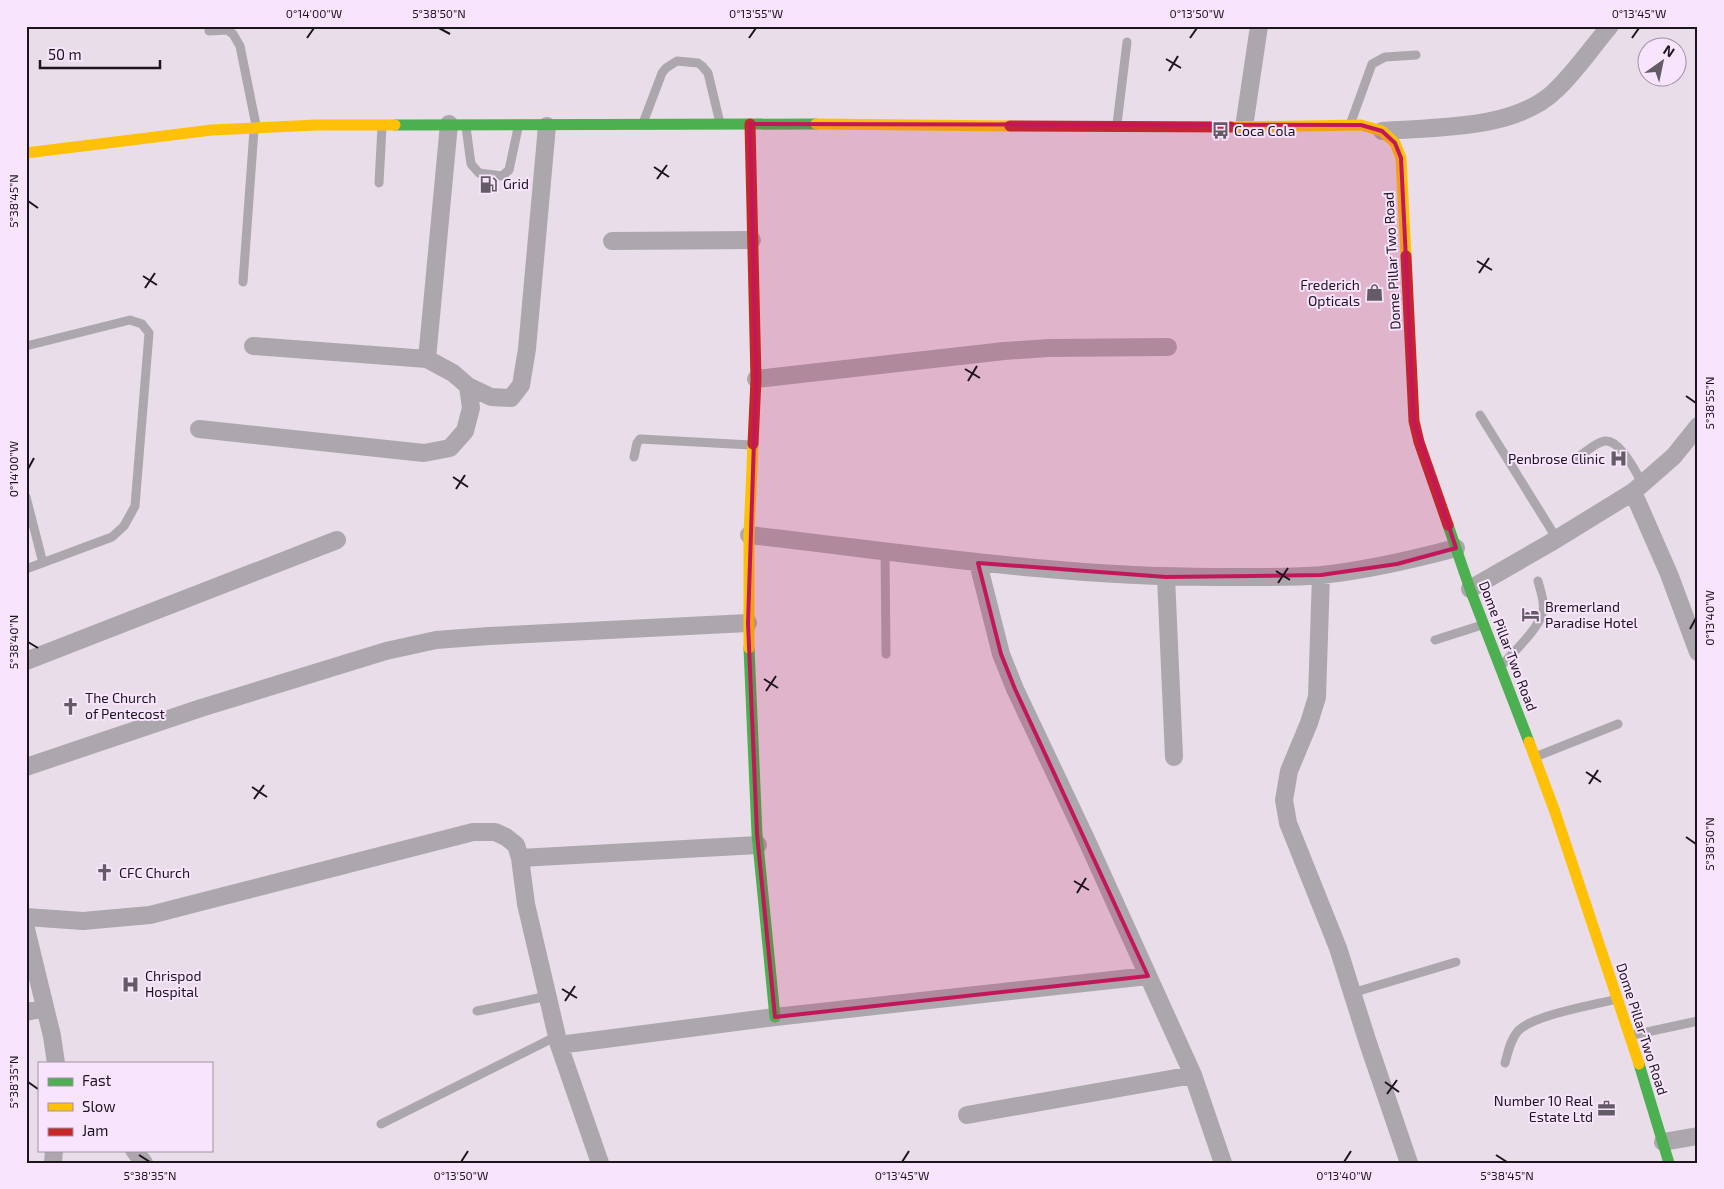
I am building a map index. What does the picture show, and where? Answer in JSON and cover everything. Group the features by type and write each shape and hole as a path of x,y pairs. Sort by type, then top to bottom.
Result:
{"street":[{"path":"1244,127 1259,26"},
{"path":"26,153 212,130 316,125 457,124 547,126 750,124 1244,127 1361,125 1382,131 1500,120 1531,109 1556,91 1610,26"},
{"path":"427,359 457,124"},
{"path":"750,124 756,379 749,535 748,623 758,845 775,1017"},
{"path":"253,346 427,359 453,373 468,386 490,397 511,398 521,385 527,348 547,126"},
{"name":"Dome Pillar Two Road","path":"1382,131 1395,143 1401,158 1414,421 1419,442 1470,589 1556,812 1630,1036 1669,1163"},
{"path":"612,240 752,240"},
{"path":"756,379 1004,351 1168,347"},
{"path":"199,429 424,453 450,448 465,431 471,408 468,386"},
{"path":"1470,589 1557,539 1638,488 1674,456 1698,426"},
{"path":"1638,488 1698,652"},
{"path":"749,535 885,550 978,563 1166,577 1321,575 1397,564 1456,548"},
{"path":"26,661 337,540"},
{"path":"978,563 1001,654 1015,689 1087,841 1193,1074 1223,1163"},
{"path":"1321,575 1317,697 1309,723 1289,770 1284,800 1288,823 1338,948 1409,1163"},
{"path":"1166,577 1174,757"},
{"path":"26,766 201,708 386,651 436,640 748,623"},
{"path":"26,916 83,922 150,914 473,832 495,832 506,836 516,845 520,858 526,904 558,1040 600,1163"},
{"path":"520,858 758,845"},
{"path":"26,929 58,1059"},
{"path":"558,1040 1148,976"},
{"path":"26,1012 44,1008"},
{"path":"967,1115 1193,1074"},
{"path":"1663,1142 1698,1136"},
{"path":"136,1152 144,1163"}],"lane":[{"path":"209,32 227,30 233,34 240,46 255,128 243,282"},
{"path":"1117,126 1127,42"},
{"path":"1350,125 1372,64 1385,57 1416,55"},
{"path":"642,125 662,73 677,61 698,63 708,73 721,124"},
{"path":"457,124 471,164 479,173 502,176 509,170 519,125"},
{"path":"379,183 382,125"},
{"path":"26,346 130,320 142,324 148,333 135,506 124,526 112,537 26,569"},
{"path":"1480,415 1557,539"},
{"path":"634,457 637,443 640,439 753,445"},
{"path":"1578,457 1600,443 1606,441 1614,442 1622,450 1638,488"},
{"path":"26,497 43,563"},
{"path":"885,550 886,654"},
{"path":"1501,666 1534,629 1542,612 1543,598 1538,581"},
{"path":"1436,640 1484,624"},
{"path":"1535,757 1618,724"},
{"path":"1352,993 1456,962"},
{"path":"477,1011 548,996"},
{"path":"1505,1064 1511,1044 1518,1031 1528,1024 1544,1017 1617,999"},
{"path":"1630,1036 1698,1021"},
{"path":"381,1124 558,1040"}],"highlighted area":[{"path":"750,124 1361,125 1382,131 1395,143 1401,158 1414,421 1456,548 1397,564 1321,575 1166,577 978,563 1001,654 1015,689 1148,976 775,1017 757,834 748,623 756,379"}],"traffic: fast":[{"path":"395,125 816,124"},
{"path":"1448,525 1470,589 1529,742"},
{"path":"749,648 757,834 775,1017"},
{"path":"1639,1064 1669,1163"}],"traffic: slow":[{"path":"816,124 1010,126"},
{"path":"26,153 212,130 316,125 395,125"},
{"path":"1231,127 1361,125 1382,131 1395,143 1401,158 1406,256"},
{"path":"749,648 749,535 753,444"},
{"path":"1529,742 1555,812 1639,1064"}],"traffic: jam":[{"path":"750,124 756,379 753,444"},
{"path":"1010,126 1231,127"},
{"path":"1406,256 1414,421 1419,442 1448,525"}],"place":[{"name":"Coca Cola","path":"1220,131"},
{"name":"Grid","path":"489,184"},
{"name":"Frederich Opticals","path":"1374,293"},
{"name":"Penbrose Clinic","path":"1619,459"},
{"name":"Bremerland Paradise Hotel","path":"1531,615"},
{"name":"The Church of Pentecost","path":"71,706"},
{"name":"CFC Church","path":"105,873"},
{"name":"Chrispod Hospital","path":"131,984"},
{"name":"Number 10 Real Estate Ltd","path":"1607,1109"}]}
